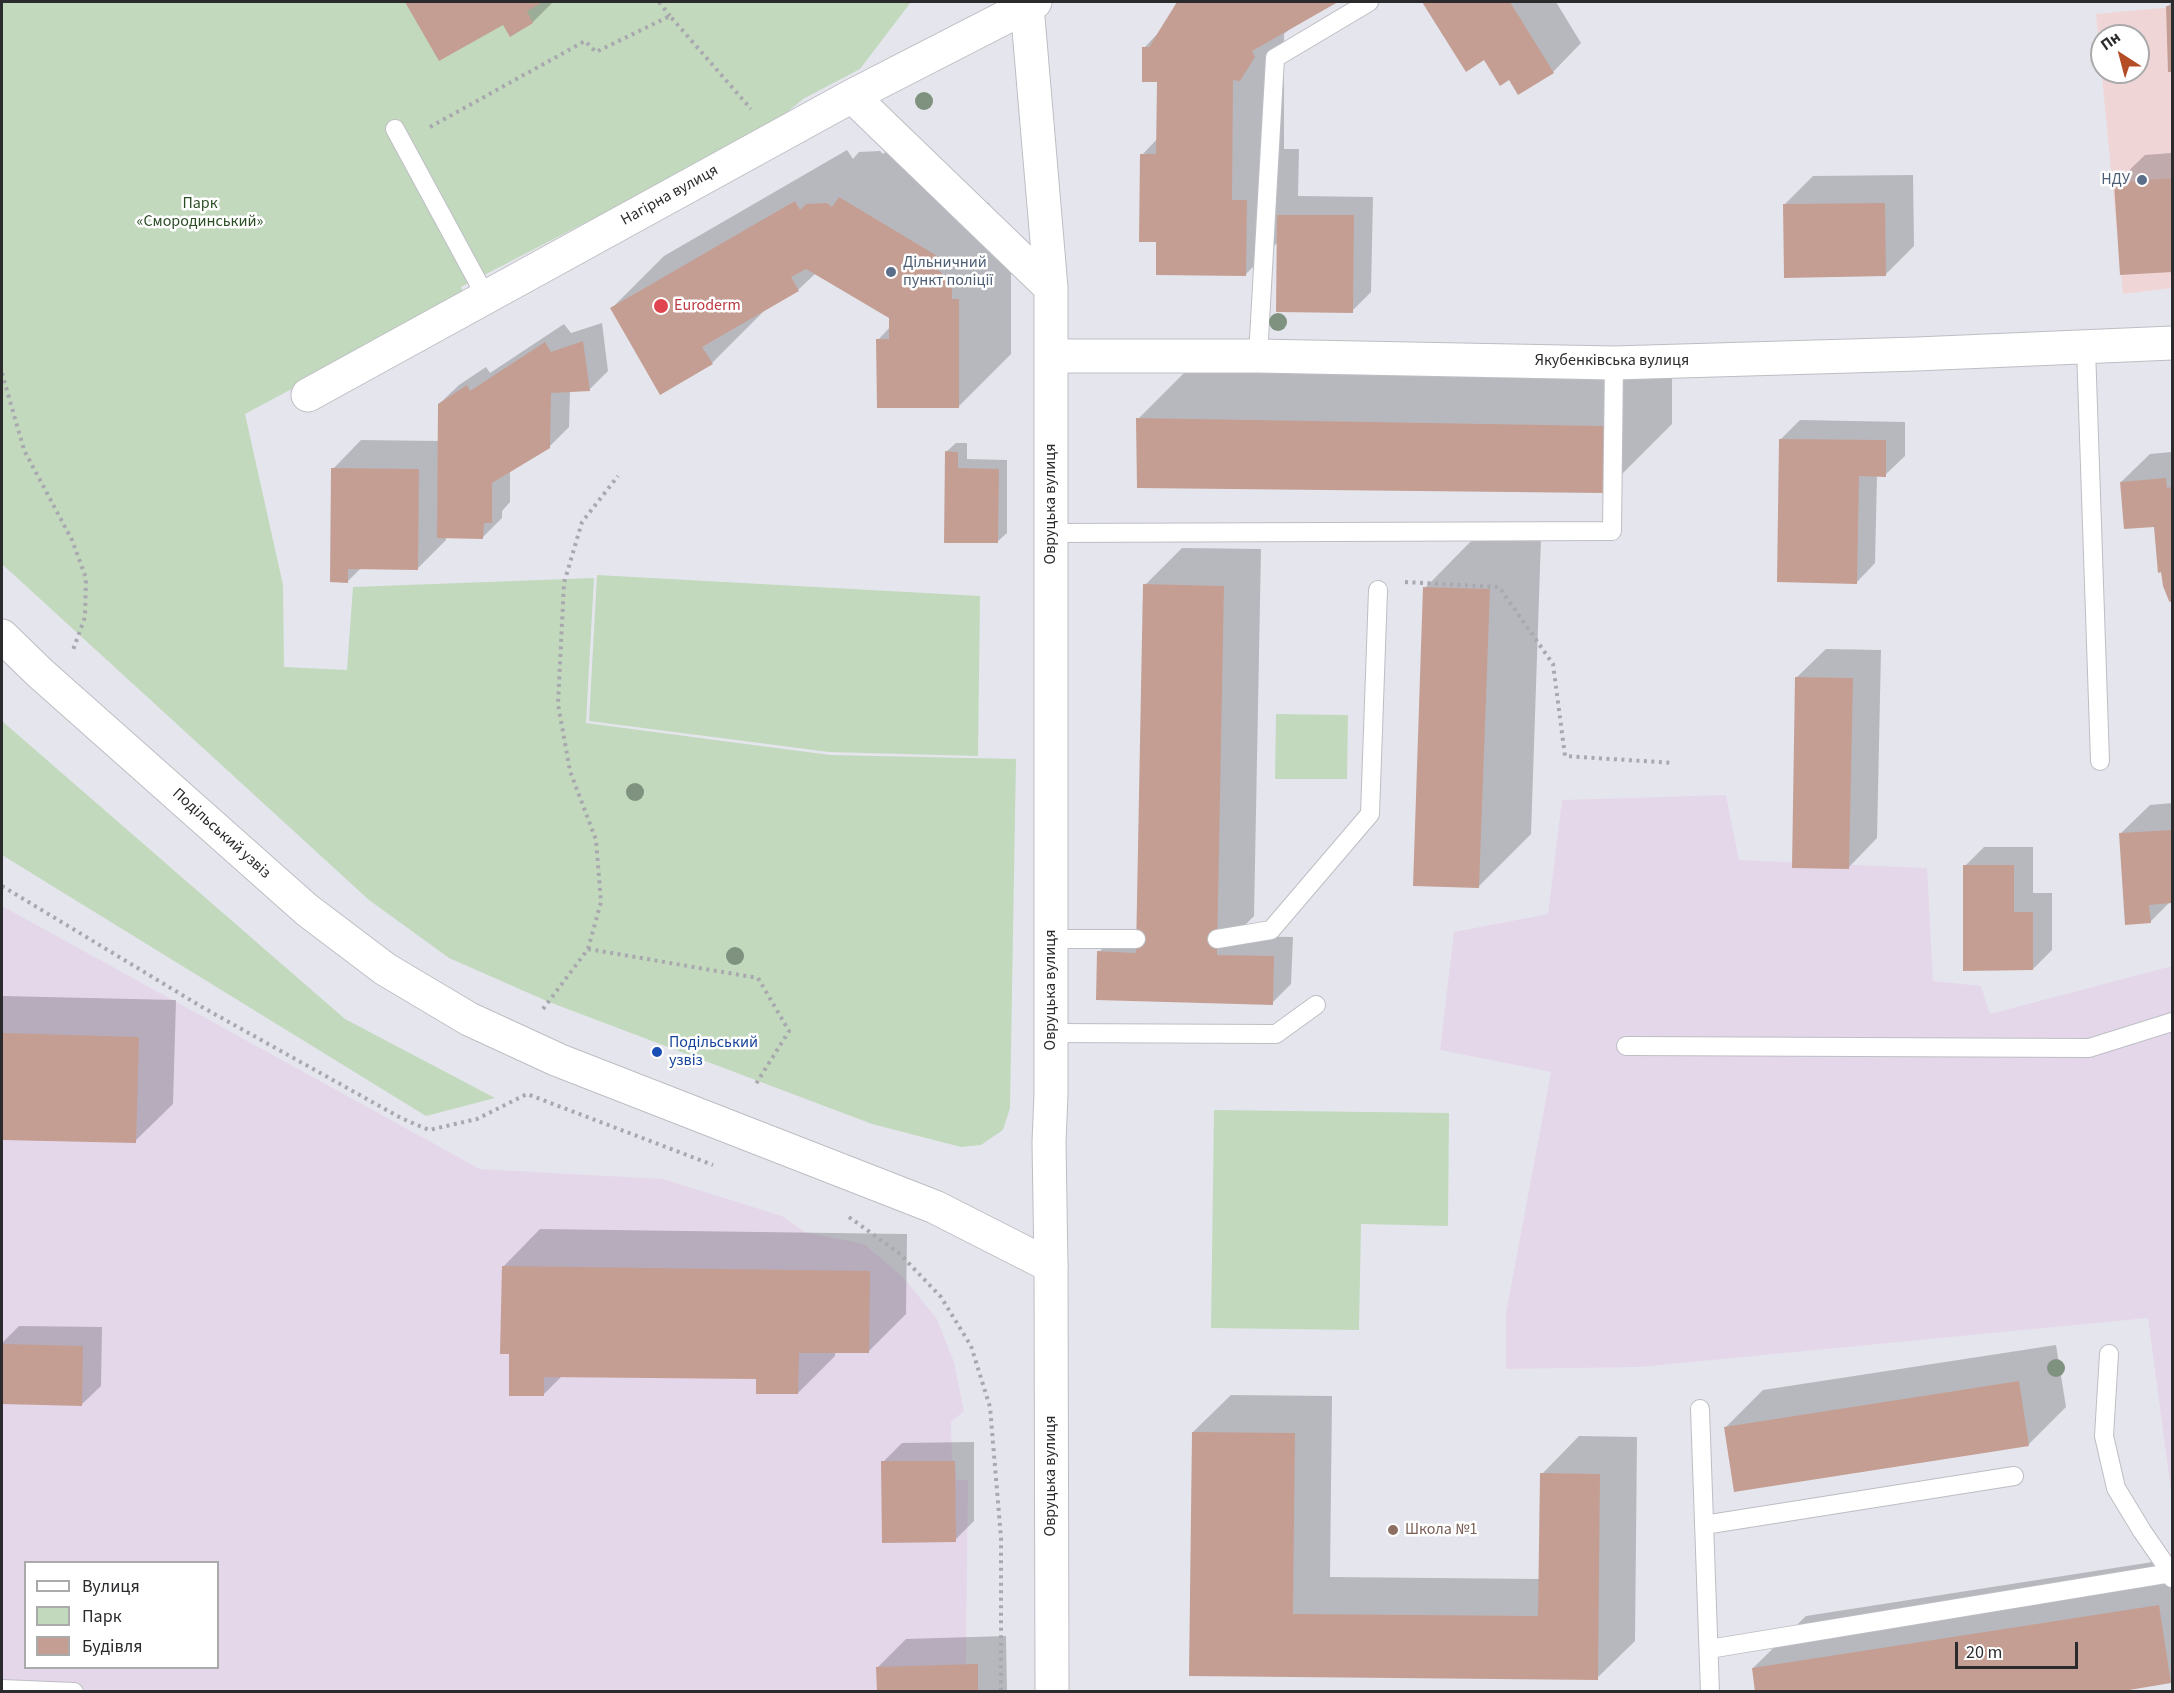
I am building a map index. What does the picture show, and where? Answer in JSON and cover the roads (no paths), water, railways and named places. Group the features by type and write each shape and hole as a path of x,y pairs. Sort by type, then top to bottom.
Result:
{"street":[{"name":"Нагірна вулиця","path":"308,394 852,96 1029,3"},
{"name":"Овруцька вулиця","path":"1029,3 1051,288 1052,356 1049,1142 1052,1692"},
{"path":"852,96 1051,288"},
{"name":"Якубенківська вулиця","path":"1052,356 1258,356 1614,363 2086,348 2172,343"},
{"name":"Подільський узвіз","path":"2,636 49,681 307,910 385,969 469,1018 558,1060 935,1207 1051,1266"}],"lane":[{"path":"1258,356 1275,58 1369,2"},
{"path":"399,136 486,297"},
{"path":"2086,348 2100,761"},
{"path":"1051,533 1612,531 1614,363"},
{"path":"1217,939 1271,930 1370,814 1378,590"},
{"path":"1051,939 1136,939"},
{"path":"1051,1033 1276,1034 1316,1005"},
{"path":"1626,1046 2089,1048 2172,1022"},
{"path":"1709,1649 2172,1575 2116,1488 2104,1436 2109,1354"},
{"path":"1700,1409 1710,1692"},
{"path":"1704,1525 2014,1476"},
{"path":"2,1689 74,1692"}],"place":[{"name":"НДУ","path":"2142,180"},
{"name":"Дільничний пункт поліції","path":"891,272"},
{"name":"Euroderm","path":"661,306"},
{"name":"Подільський узвіз","path":"657,1052"},
{"name":"Школа №1","path":"1393,1530"}],"park label":[{"name":"Парк «Смородинський»","path":"200,213"}]}
